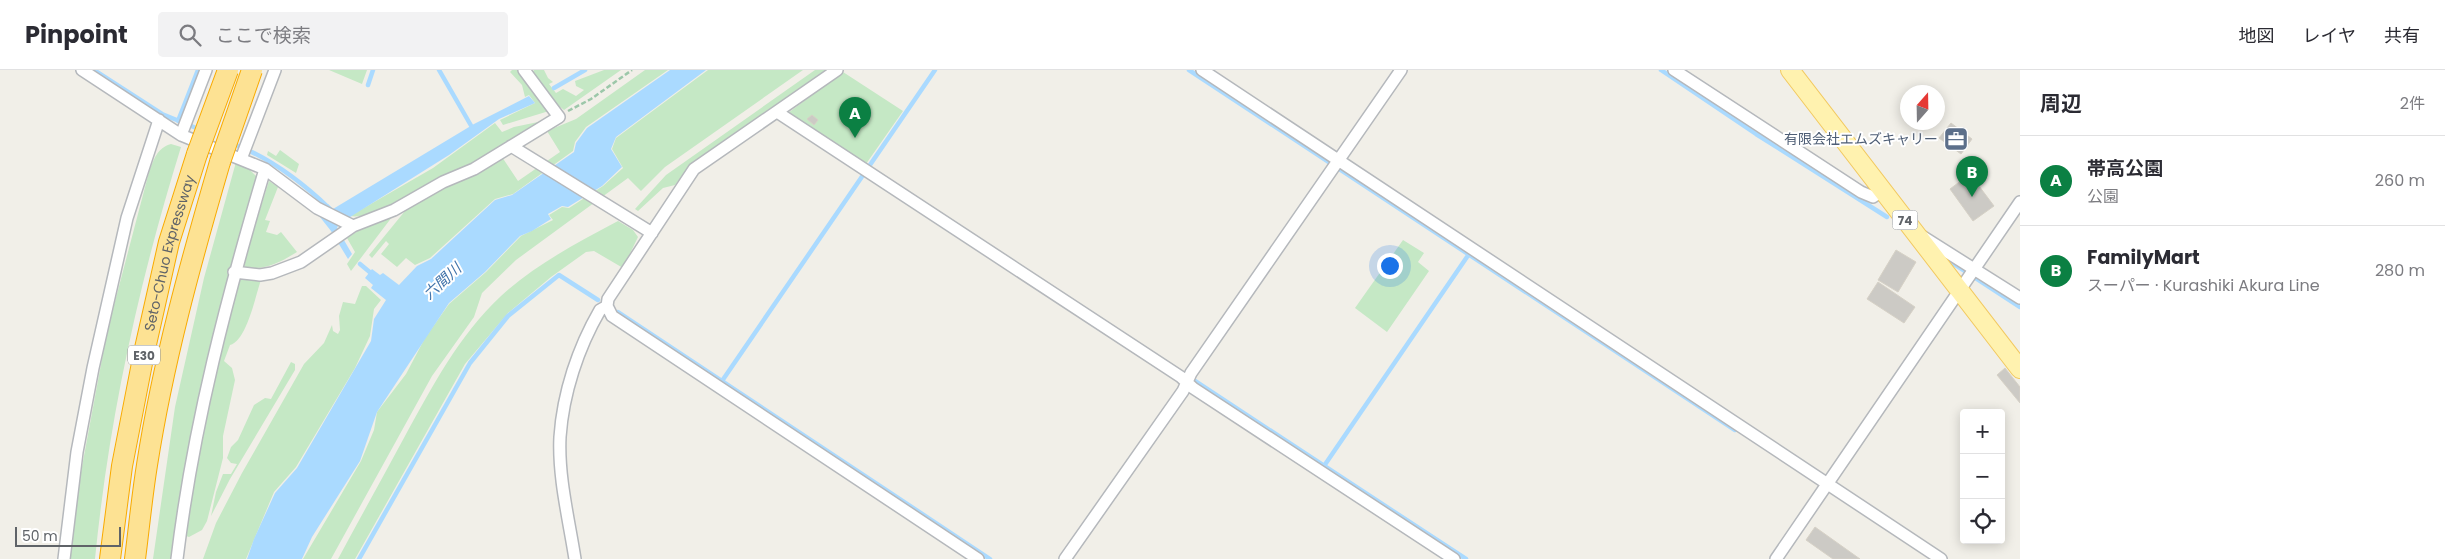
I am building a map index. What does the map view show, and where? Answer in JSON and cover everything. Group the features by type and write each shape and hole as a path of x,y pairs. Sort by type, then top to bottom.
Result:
{"highway":[{"name":"Seto-Chuo Expressway","path":"110,559 122,466 144,353 170,242 198,154 228,70"},
{"name":"Seto-Chuo Expressway","path":"135,559 147,464 168,360 194,250 220,162 252,70"}],"main road":[{"name":"74","path":"1790,70 1914,233 1968,277 2020,369"}],"street":[{"path":"82,70 159,120 244,152 317,208 347,227"},
{"path":"184,128 206,70"},
{"path":"244,152 275,70"},
{"path":"234,272 260,275 284,270 301,262 347,227 394,210 442,182 515,149 559,117 524,70"},
{"path":"837,70 694,169 608,299 607,306 612,316 978,559"},
{"path":"1202,70 1335,163 1824,487 1941,559"},
{"path":"1065,559 1187,383 1191,373 1335,163 1401,70"},
{"path":"1674,70 1861,192 1873,197 1882,191"},
{"path":"777,112 1454,559"},
{"path":"64,559 76,460 93,368 128,218 159,120"},
{"path":"515,149 652,233"},
{"path":"177,559 209,371 234,272 265,169"},
{"path":"1776,559 2020,202"},
{"path":"1914,233 1968,277 2020,298"},
{"path":"576,559 561,462 560,437 570,378 580,351 598,315 607,306"}],"path":[{"path":"559,117 591,100 632,70"}],"green space":[{"path":"329,70 367,70 362,84"},
{"path":"512,70 519,70 549,111 503,125 500,120 535,103 529,95 525,97 522,85 510,72"},
{"path":"534,70 544,70 548,78 553,82 549,84 556,93 563,89 576,96 584,90 576,86 575,81 604,70 621,70 564,110 554,102 533,72"},
{"path":"645,70 668,70 586,127 575,142 573,151 513,194 495,199 430,258 415,265 406,258 397,267 381,254 389,244 386,241 372,258 369,255 405,211 424,197 475,175 502,157 518,181 560,152 547,131 576,119"},
{"path":"708,70 803,70 665,167 641,191 628,178 516,260 482,293 474,317 432,376 331,559 303,559 361,461 374,430 377,412 406,374 425,338 449,304 486,272 521,236 553,220 549,215 562,207 569,208 603,186 623,168 612,149 616,138"},
{"path":"815,70 827,70 689,167 675,185 663,188 638,211 635,209 666,175"},
{"path":"843,72 903,111 866,164 788,113"},
{"path":"543,121 417,195 366,215 350,216 433,168 495,123 502,132 514,127"},
{"path":"171,144 181,147 152,248 117,402 108,454 95,559 70,559 81,472 107,332 149,172 154,158 159,151"},
{"path":"280,150 299,164 296,173 267,155 268,151 276,156"},
{"path":"236,162 246,166 258,178 227,280 205,369 171,559 153,559 175,407 204,278"},
{"path":"269,181 278,187 265,220 270,221 266,232 277,235 281,232 297,252 277,263 264,267 250,268 242,266"},
{"path":"392,217 351,271 347,264 355,252 347,238 364,227"},
{"path":"618,221 633,230 638,237 623,268 594,251 586,252 551,277 508,313 465,364 355,559 338,559 436,380 472,327 514,284 557,255"},
{"path":"1403,240 1424,253 1418,262 1429,271 1387,332 1355,308"},
{"path":"239,280 261,280 246,327 236,341 230,345 224,361 232,368 235,380 223,436 223,458 207,521 202,530 189,537 186,536 186,528 198,465"},
{"path":"362,286 366,286 381,300 374,309 370,336 355,368 296,467 274,492 246,559 203,559 216,523 304,364 324,343 332,325 333,331 338,334 340,330 339,316 343,302 355,304"},
{"path":"291,362 295,364 295,370 230,479 211,516 216,492 223,474 231,474 237,464 231,463 227,458 231,447 238,440 254,405 265,398 271,399"}],"water":[{"name":"六間川","path":"670,70 706,70 616,137 611,149 622,167 602,186 568,207 562,206 548,214 551,219 520,236 485,272 449,303 377,412 360,461 312,537 302,559 247,559 275,493 297,468 371,341 374,319 386,300 371,288 373,285 365,278 372,269 380,275 383,273 399,285 417,266 431,259 495,200 512,195 574,152 576,143 587,128"},
{"path":"529,96 535,103 499,119 449,155 339,224 337,228 352,254 348,259 331,231 316,212 328,204 333,209 474,124"}],"building":[{"path":"812,115 818,120 814,125 807,119"},
{"path":"1951,123 1972,139 1961,154 1939,138"},
{"path":"1970,174 1994,206 1973,221 1950,189"},
{"path":"1896,250 1916,262 1898,292 1878,280"},
{"path":"1878,282 1915,307 1904,323 1867,299"},
{"path":"2005,368 2020,387 2020,403 1997,375"},
{"path":"1815,527 1860,559 1833,559 1806,540"}],"waterway":[{"path":"94,70 162,114 201,130"},
{"path":"178,121 198,70"},
{"path":"368,85 373,70"},
{"path":"439,70 473,129"},
{"path":"554,88 585,70"},
{"path":"722,381 935,70"},
{"path":"1189,70 1735,430"},
{"path":"1661,70 1756,134 1887,217"},
{"path":"231,143 258,155 284,171 330,209"},
{"path":"1324,466 1469,254"},
{"path":"1948,260 2020,307"},
{"path":"360,264 372,274"},
{"path":"359,559 470,363 508,316 559,275 598,300"},
{"path":"618,312 990,559"},
{"path":"1195,381 1466,559"}],"place":[{"name":"帯高公園","path":"855,138"},
{"name":"有限会社エムズキャリー","path":"1956,139"},
{"name":"FamilyMart","path":"1972,197"}]}
